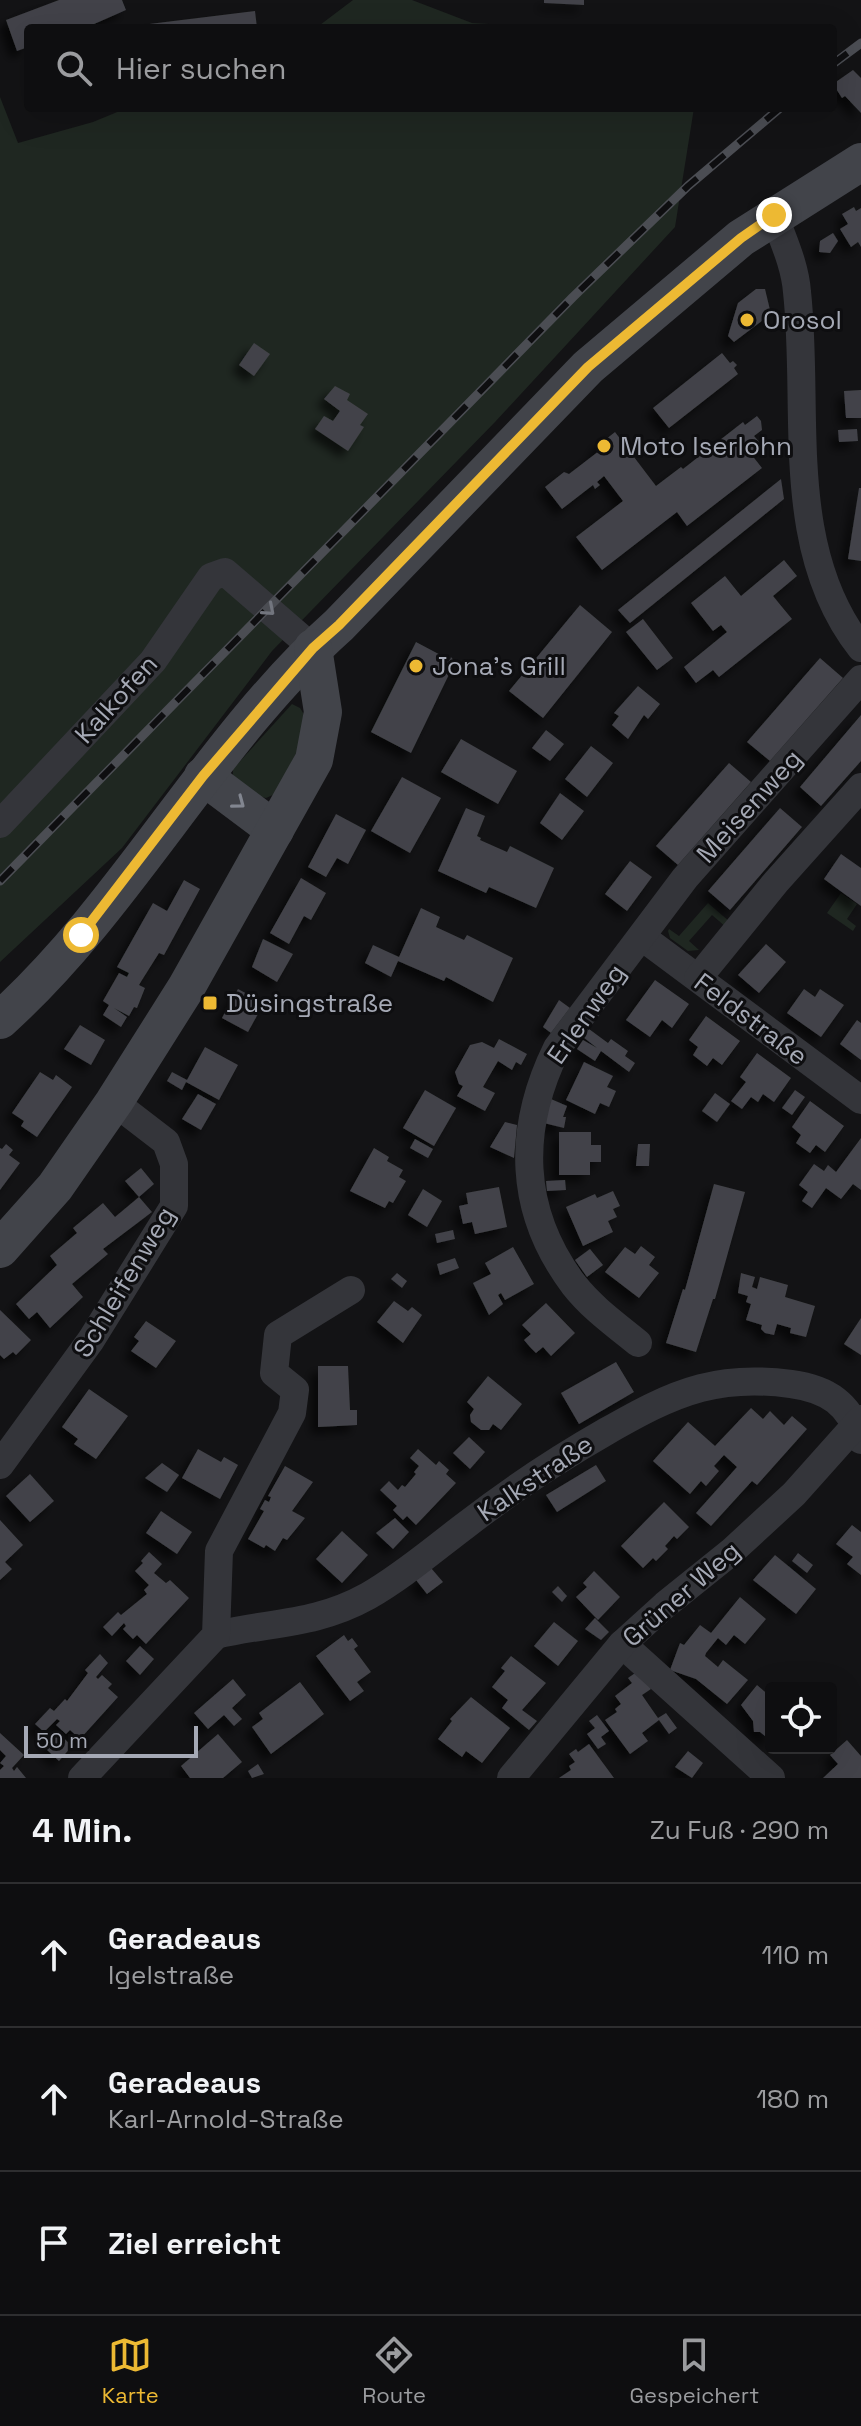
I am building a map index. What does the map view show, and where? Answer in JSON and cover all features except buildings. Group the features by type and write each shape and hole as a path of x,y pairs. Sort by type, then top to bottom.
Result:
{"main road":[{"path":"0,1020 81,935 203,776 313,648 339,625 588,367 741,238 861,162"},
{"path":"0,1249 55,1187 114,1102 186,988 314,760 323,712 313,648"},
{"path":"203,776 275,830"}],"street":[{"path":"774,215 797,289 805,460 815,557 842,622 861,648"},
{"name":"Kalkofen","path":"0,824 153,661 211,577 225,572 313,648"},
{"name":"Meisenweg","path":"642,937 685,878 861,679"},
{"path":"698,978 776,882 861,787"},
{"name":"Feldstraße","path":"642,937 861,1100"},
{"name":"Erlenweg","path":"638,1343 596,1309 558,1261 535,1204 528,1158 533,1108 557,1048 642,937"},
{"name":"Schleifenweg","path":"0,1465 91,1340 174,1206 174,1164 166,1142 114,1102"},
{"path":"82,1778 216,1635 219,1551 292,1413 295,1390 274,1373 278,1335 351,1290"},
{"name":"Kalkstraße","path":"216,1635 300,1622 367,1597 543,1470 641,1412 701,1388 733,1382 765,1381 796,1385 842,1403 860,1429"},
{"name":"Grüner Weg","path":"511,1778 622,1644 731,1552 860,1429"},
{"path":"622,1644 771,1778"}],"shaded area":[{"path":"353,0 412,0 472,23 489,24 321,24"},
{"path":"0,97 18,143 117,112 693,112 675,227 495,422 272,651 122,848 0,962"},
{"path":"292,704 300,708 305,716 304,738 275,794 266,798 253,795 233,775 233,769"},
{"path":"841,893 857,904 847,919 856,926 853,931 827,913"},
{"path":"708,903 730,922 726,927 712,915 689,941 699,950 688,951 670,938 668,931 679,936"}],"railway":[{"path":"837,61 861,43"},
{"path":"0,881 573,297 688,186 775,112"}],"place":[{"name":"Orosol","path":"747,320"},
{"name":"Moto Iserlohn","path":"604,446"},
{"name":"Jona's Grill","path":"416,666"},
{"name":"Düsingstraße","path":"210,1003"}],"route":[{"path":"81,935 203,776 313,648 339,625 588,367 741,238 774,215"}]}
